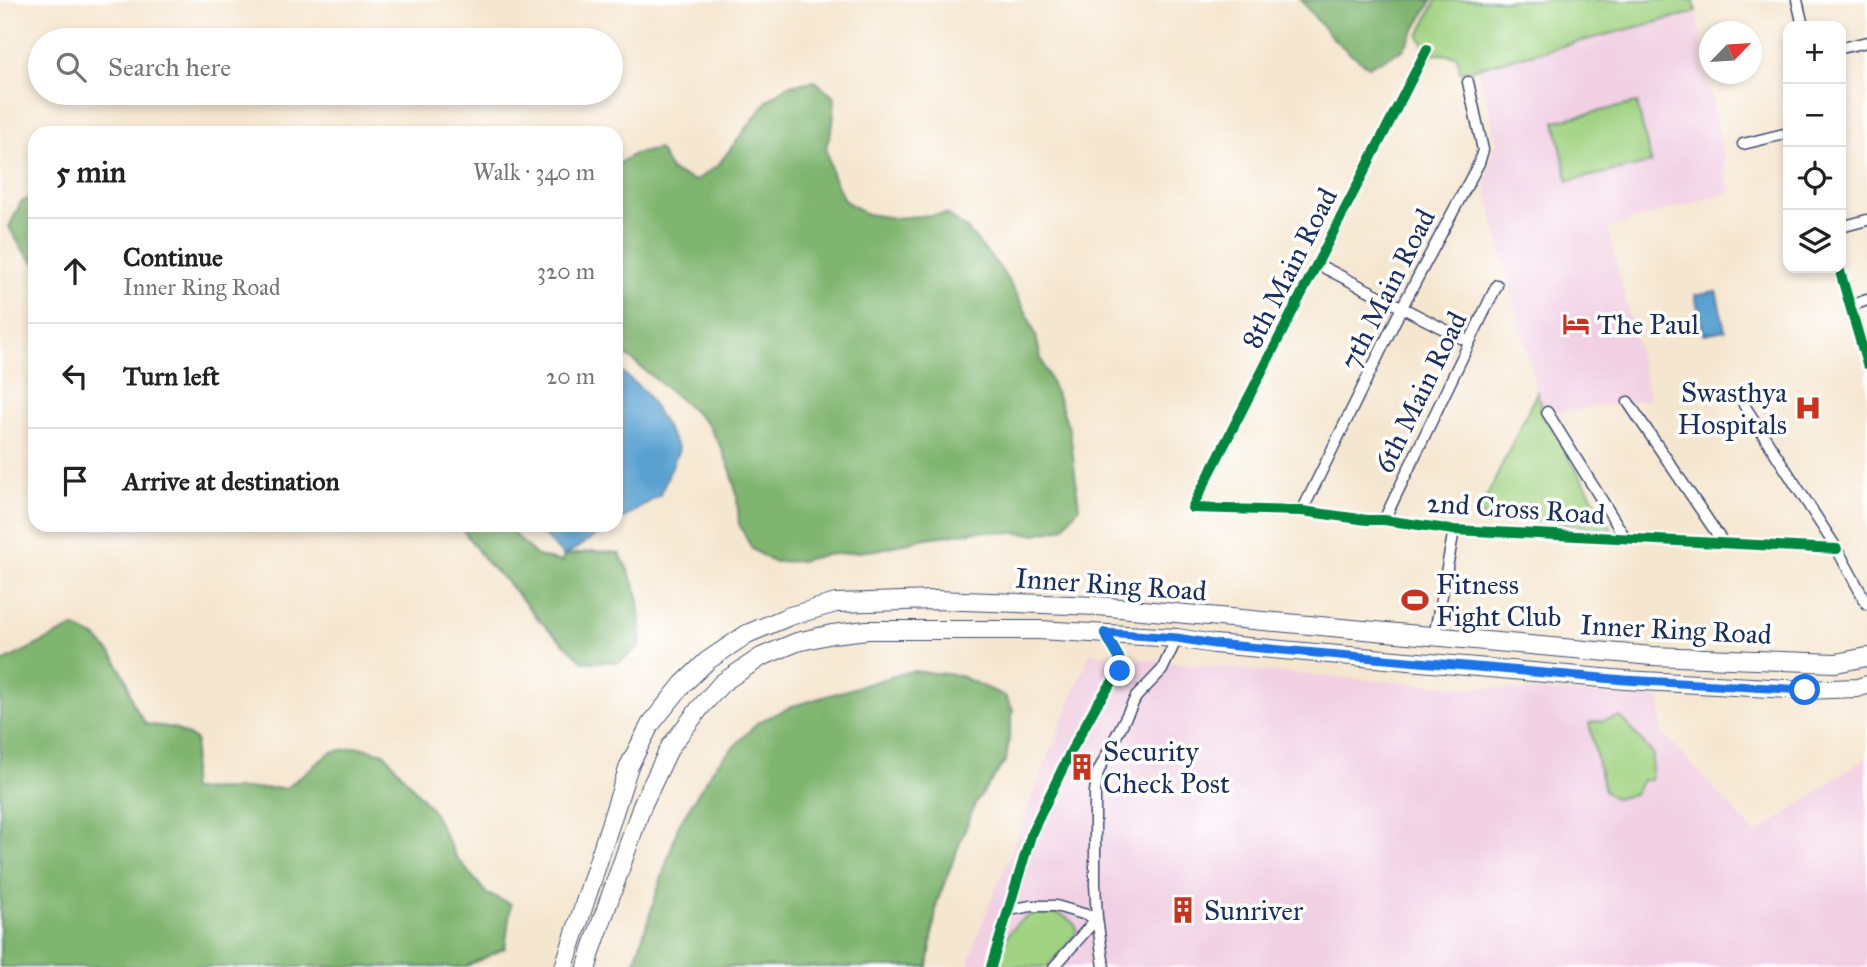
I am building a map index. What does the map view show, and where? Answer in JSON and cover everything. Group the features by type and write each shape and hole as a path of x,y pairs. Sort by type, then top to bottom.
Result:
{"main road":[{"name":"Inner Ring Road","path":"564,967 629,766 650,725 683,684 707,661 747,634 790,615 836,603 936,600 1098,606 1652,656 1836,663 1867,657"},
{"name":"Inner Ring Road","path":"587,967 642,806 670,747 722,683 761,657 797,642 832,634 867,630 1039,630 1105,633 1625,680 1805,690 1857,688 1867,685"}],"street":[{"path":"1797,0 1802,21"},
{"path":"1846,47 1867,42"},
{"name":"8th Main Road","path":"1192,508 1427,49"},
{"name":"7th Main Road","path":"1301,511 1402,307 1479,163 1483,150 1468,82"},
{"path":"1743,144 1783,134"},
{"path":"1846,226 1867,220"},
{"path":"1317,264 1469,342"},
{"path":"1840,273 1867,364"},
{"name":"6th Main Road","path":"1384,520 1497,285"},
{"path":"1850,306 1867,300"},
{"path":"1628,402 1724,544"},
{"path":"1744,405 1837,550 1867,604"},
{"path":"1547,412 1626,539"},
{"name":"2nd Cross Road","path":"1192,508 1301,511 1454,530 1837,550"},
{"path":"1434,638 1454,530"},
{"path":"990,967 1032,832 1071,751 1097,704 1120,671 1119,658 1105,633"},
{"path":"1104,967 1095,884 1095,792 1098,772 1136,697 1162,670 1177,638"},
{"path":"1009,910 1031,906 1056,906 1097,918"},
{"path":"1054,967 1097,918"}],"shaded area":[{"path":"1696,12 1699,28 1699,84 1710,84 1730,192 1608,228 1650,399 1543,414 1485,181 1497,140 1478,67"},
{"path":"1090,653 1404,683 1660,698 1662,732 1756,834 1867,757 1867,967 968,967 978,934"}],"green space":[{"path":"1301,0 1432,0 1403,50 1369,66 1332,37"},
{"path":"1436,0 1694,0 1696,12 1460,72 1457,56 1429,53 1419,36"},
{"path":"815,81 835,97 833,124 826,147 832,174 844,200 866,214 894,218 946,214 966,228 1000,268 1014,290 1036,336 1041,359 1070,432 1079,507 1063,528 1036,534 979,531 926,538 877,550 773,562 752,549 739,524 731,471 708,425 623,354 623,161 634,154 659,149 671,171 695,181 718,165 768,100 789,85"},
{"path":"1637,103 1651,163 1568,181 1555,121"},
{"path":"28,199 28,255 9,227 21,202"},
{"path":"1537,392 1543,414 1612,529 1478,515"},
{"path":"464,532 512,532 537,556 562,562 564,556 593,551 619,553 638,598 641,619 640,646 620,662 584,662 541,622 487,563"},
{"path":"73,627 97,638 114,657 126,679 133,704 146,724 174,728 196,740 190,790 286,788 331,752 359,747 384,753 432,810 456,857 487,894 511,904 505,948 465,967 0,967 0,663"},
{"path":"911,671 958,675 1005,696 1013,710 1006,760 975,804 937,902 928,967 633,967 679,824 715,766 758,722 793,706"},
{"path":"1620,717 1653,754 1651,779 1642,781 1634,794 1616,799 1604,791 1589,723"},
{"path":"1042,912 1065,917 1076,927 1076,934 1047,967 999,967 1002,948 1010,931 1023,919"}],"water":[{"path":"1716,291 1725,330 1704,334 1695,295"},
{"path":"623,373 645,392 679,449 660,495 623,519"},
{"path":"540,532 602,532 564,556"}],"cycle path":[{"path":"1427,49 1192,508 1302,511 1454,530 1837,549"},
{"path":"1840,273 1867,364"},
{"path":"991,967 1032,832 1071,751 1097,704 1120,671 1119,658 1105,633"}],"place":[{"name":"The Paul","path":"1576,324"},
{"name":"Swasthya Hospitals","path":"1808,408"},
{"name":"Fitness Fight Club","path":"1415,600"},
{"name":"Security Check Post","path":"1082,767"},
{"name":"Sunriver","path":"1183,910"}],"route":[{"path":"1120,671 1119,658 1105,633 1486,669 1805,690"}]}
